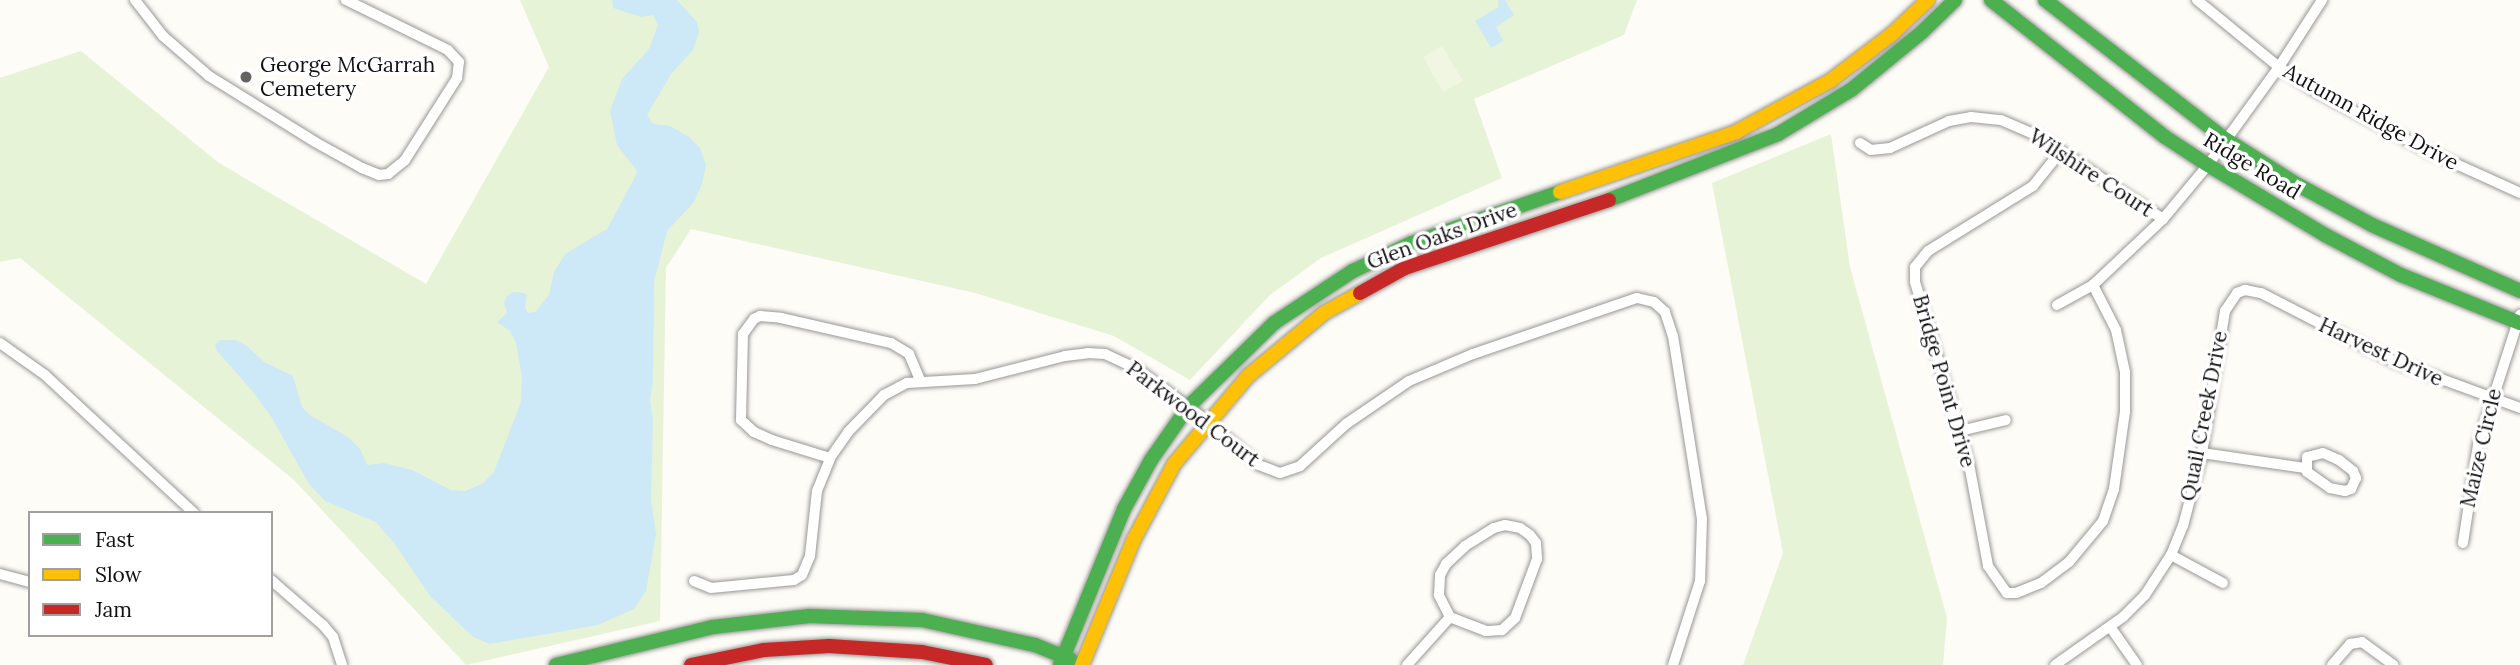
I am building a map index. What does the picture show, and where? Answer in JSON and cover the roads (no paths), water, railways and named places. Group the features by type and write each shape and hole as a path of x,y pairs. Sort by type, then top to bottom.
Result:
{"street":[{"path":"135,0 163,36 209,76 362,168 379,175 388,174 405,160 457,78 459,62 448,50 346,0"},
{"name":"Glen Oaks Drive","path":"1061,660 1128,500 1163,441 1188,407 1274,323 1321,290 1379,257 1449,229 1722,137 1791,104 1830,81 1892,34 1928,0"},
{"name":"Glen Oaks Drive","path":"1083,665 1153,499 1174,464 1207,421 1278,349 1324,313 1405,268 1613,199 1779,134 1851,90 1922,33 1955,0"},
{"name":"Ridge Road","path":"1990,0 2165,137 2208,165 2325,235 2401,275 2519,320"},
{"name":"Ridge Road","path":"2045,0 2225,138 2298,185 2372,225 2520,292"},
{"name":"Autumn Ridge Drive","path":"2197,0 2279,67 2381,127 2520,193"},
{"path":"2057,304 2093,285 2163,219 2208,165 2279,67 2322,0"},
{"name":"Wilshire Court","path":"1860,143 1871,149 1889,148 1949,121 1983,117 2012,123 2061,151 2163,219"},
{"path":"1722,137 1729,153"},
{"name":"Bridge Point Drive","path":"2061,151 2033,186 1928,251 1914,267 1915,282 1960,431 1988,566 2007,593 2024,591 2041,583 2069,562 2096,533 2114,489 2125,412 2125,372 2116,330 2093,285"},
{"name":"Harvest Drive","path":"2245,290 2261,293 2395,362 2520,408"},
{"name":"Quail Creek Drive","path":"2055,665 2111,628 2145,595 2171,555 2183,526 2202,453 2225,311 2233,297 2245,290"},
{"name":"Parkwood Court","path":"694,582 711,588 794,580 802,575 810,556 817,491 830,458 848,432 884,395 898,387 921,382 975,379 1054,359 1096,353 1122,360 1207,421 1259,465 1280,473 1290,472 1346,424 1409,381 1462,358 1637,298 1654,302 1665,312 1674,336 1702,519 1700,581 1673,665"},
{"path":"830,458 772,440 754,432 741,420 743,334 754,319 760,316 781,318 891,344 909,354 921,382"},
{"name":"Maize Circle","path":"2463,543 2472,472 2491,398 2519,320"},
{"path":"0,343 45,375 192,511"},
{"path":"1960,431 2006,419"},
{"path":"2202,453 2305,468 2314,479 2330,488 2345,491 2354,485 2353,471 2331,455 2311,454 2305,468"},
{"path":"1514,526 1530,535 1538,550 1534,572 1509,624 1502,630 1486,631 1450,617 1440,600 1438,586 1440,575 1452,557 1494,528 1514,526"},
{"path":"2171,555 2223,583"},
{"path":"0,574 28,581"},
{"path":"273,582 323,625 332,637 342,665"},
{"path":"556,665 713,627 809,616 922,620 1035,645 1061,660 1083,665"},
{"path":"1407,665 1450,617"},
{"path":"2111,628 2137,665"},
{"path":"2332,665 2350,644 2362,642 2394,665"},
{"path":"691,665 764,650 829,646 922,652 986,665"}],"water":[{"path":"612,0 677,0 697,22 699,32 693,50 671,74 647,115 653,124 670,126 689,137 700,148 706,165 694,202 667,231 654,282 653,381 650,400 653,420 651,500 656,534 646,591 634,609 598,625 490,644 473,637 431,597 376,522 325,501 309,484 272,418 217,351 215,345 220,340 236,340 264,362 293,376 302,407 310,415 348,437 360,449 367,465 384,463 412,470 451,490 465,491 482,484 494,472 521,402 522,377 516,343 510,331 497,322 507,313 504,303 506,297 513,292 524,293 527,295 525,308 528,313 535,312 549,295 554,272 565,254 607,229 636,175 637,171 617,145 610,111 622,79 649,49 658,25 653,15 641,17 613,8"},
{"path":"1498,0 1505,0 1514,15 1496,27 1503,41 1491,48 1475,21 1499,7"}],"place":[{"name":"George McGarrah Cemetery","path":"246,77"}]}
